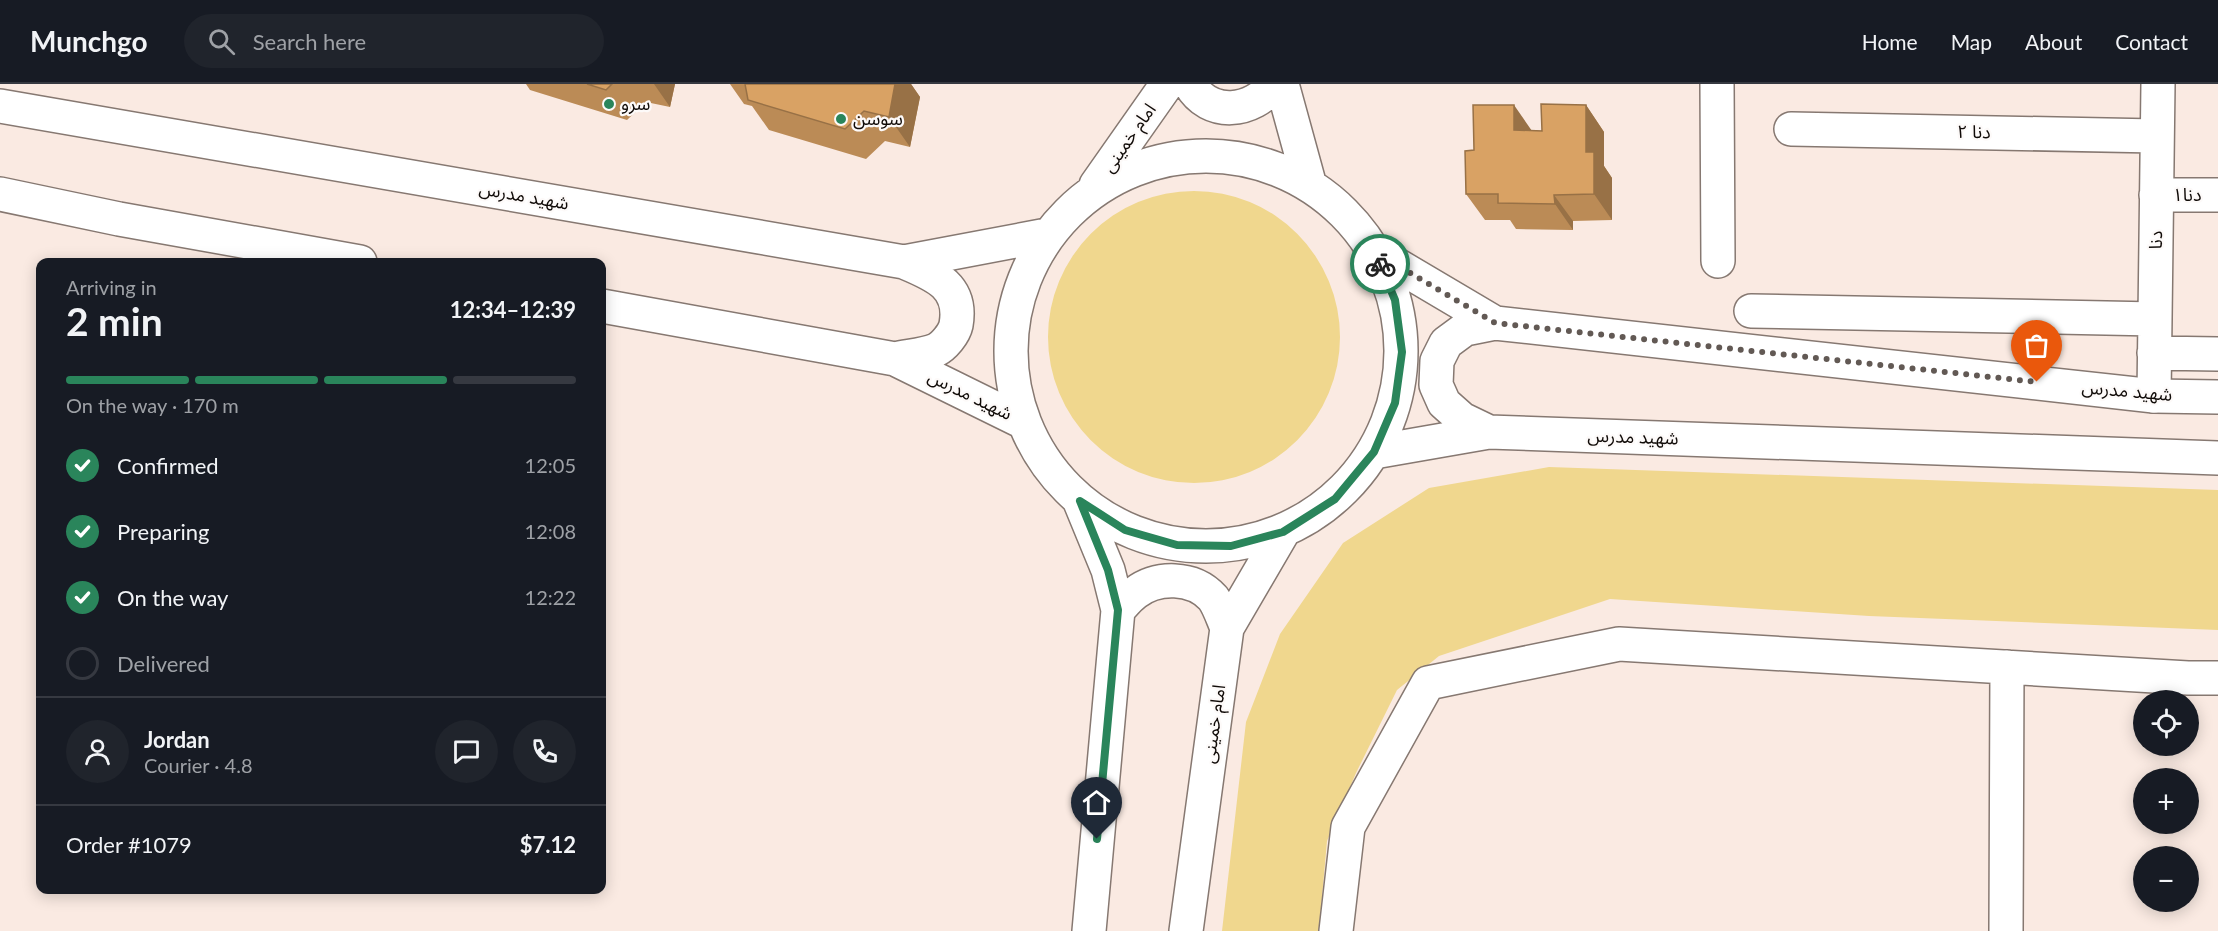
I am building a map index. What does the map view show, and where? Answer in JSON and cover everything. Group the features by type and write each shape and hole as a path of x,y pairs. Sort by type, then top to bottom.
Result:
{"main road":[{"name":"امام خمینی","path":"1091,192 1167,84"},
{"path":"1190,84 1209,104 1227,108 1247,106 1266,95 1274,84"},
{"path":"1282,84 1310,186"},
{"path":"1717,84 1718,261"},
{"name":"دنا","path":"2154,396 2158,84"},
{"name":"شهید مدرس","path":"0,106 904,262 1047,235"},
{"name":"دنا ۲","path":"1791,129 2156,136"},
{"path":"1223,157 1268,166 1310,186 1346,215 1375,252 1395,300 1402,352 1395,403 1374,452 1335,499 1283,532 1231,546 1177,545 1125,530 1080,501 1045,465 1021,421 1009,357 1018,293 1047,235 1091,192 1131,170 1176,158 1223,157"},
{"path":"0,194 119,219 338,258"},
{"name":"دنا۱","path":"2156,195 2218,195"},
{"name":"شهید مدرس","path":"1375,252 1495,323 2154,396 2218,397"},
{"path":"895,359 938,349 954,333 958,310 952,291 929,273 904,262"},
{"name":"شهید مدرس","path":"606,307 895,359 1021,421"},
{"path":"1750,311 2155,319"},
{"path":"1489,432 1462,419 1444,403 1436,386 1437,361 1446,343 1465,328 1495,323"},
{"path":"2154,352 2218,354"},
{"name":"شهید مدرس","path":"1374,452 1489,432 2218,458"},
{"path":"1080,501 1108,570 1118,610 1089,931"},
{"name":"امام خمینی","path":"1186,931 1227,628 1283,532"},
{"path":"1118,610 1135,593 1153,583 1179,580 1202,588 1214,600 1227,628"},
{"path":"1336,931 1348,827 1428,683 1619,644 2218,678"},
{"path":"2006,931 2007,667"}],"shaded area":[{"path":"1194,191 1222,194 1250,203 1275,216 1297,234 1315,256 1328,281 1337,309 1340,337 1337,365 1328,393 1315,418 1297,440 1275,458 1250,471 1222,480 1194,483 1166,480 1138,471 1113,458 1091,440 1073,418 1060,393 1051,365 1048,337 1051,309 1060,281 1073,256 1091,234 1113,216 1138,203 1166,194"},
{"path":"1549,467 2218,490 2218,630 1869,616 1610,599 1439,656 1397,690 1356,773 1327,841 1319,931 1222,931 1246,722 1280,634 1343,543 1429,488"}],"building":[{"path":"587,84 612,84 606,90"},
{"path":"745,84 895,84 889,117 864,111 845,129 748,100"},
{"path":"1541,104 1586,105 1586,152 1594,152 1594,194 1554,195 1555,204 1498,203 1498,194 1466,194 1465,151 1474,150 1473,105 1514,105 1514,130 1542,131"}],"way so far":[{"path":"1380,264 1375,252 1495,323 2037,382"}],"place":[{"name":"سرو","path":"609,104"},
{"name":"سوسن","path":"841,119"}],"route":[{"path":"1097,839 1118,610 1108,570 1080,501 1125,530 1177,545 1231,546 1283,532 1335,499 1374,452 1395,403 1402,352 1395,300 1380,264"}]}
